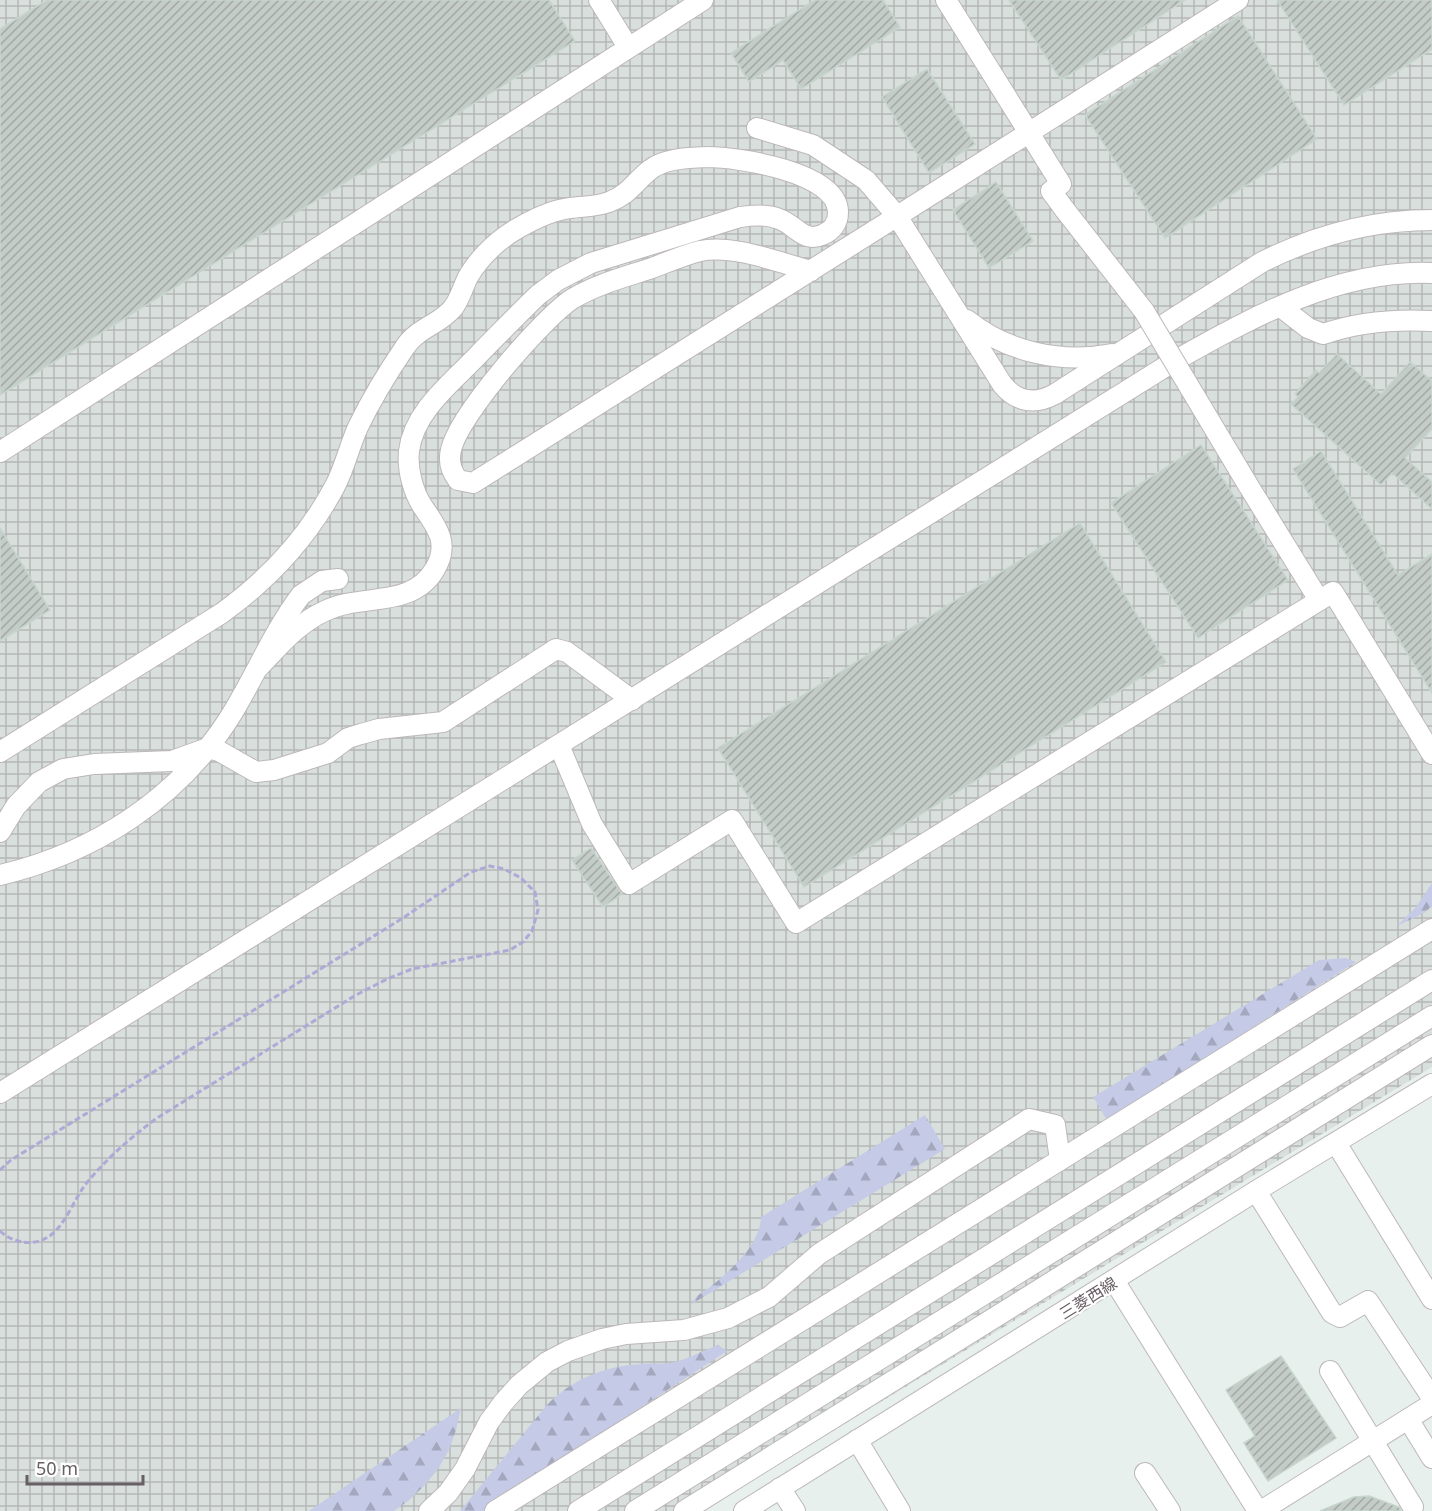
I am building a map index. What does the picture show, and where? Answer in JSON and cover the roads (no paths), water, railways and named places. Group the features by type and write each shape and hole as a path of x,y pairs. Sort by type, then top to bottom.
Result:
{"street":[{"path":"599,0 628,47"},
{"path":"0,452 703,0"},
{"path":"946,0 1060,184 1051,191 1144,311 1319,600"},
{"path":"811,271 721,249 699,251 592,288 570,300 542,324 472,409 454,440 450,461 452,472 458,480 473,483 811,271 897,216 1029,134 1238,0"},
{"path":"757,128 813,145 866,180 897,216 1002,384 1011,394 1023,400 1036,401 1049,398 1262,262 1297,245 1362,226 1432,220"},
{"path":"0,752 222,613 280,563 305,533 326,501 344,467 360,424 405,346 416,333 448,314 478,262 496,244 516,230 555,212 610,202 630,190 656,166 691,158 731,158 770,165 805,178 824,189 834,199 838,209 838,219 833,228 822,236 804,236 780,219 764,216 741,217 591,263 558,280 538,295 432,403 411,439 409,468 423,506 441,535 442,553 431,574 413,591 397,597 347,603 325,610 302,624 259,667"},
{"path":"0,1093 1156,372 1217,337 1316,292 1390,275 1432,273"},
{"path":"1281,306 1308,328 1323,334 1340,328 1382,321 1432,321"},
{"path":"960,315 987,334 1034,353 1076,357 1118,353"},
{"path":"0,875 60,857 116,829 165,792 208,748 230,718 301,595 322,581 338,579"},
{"path":"559,746 592,824 629,884 732,820 796,923 1333,592 1432,754"},
{"path":"0,832 16,806 39,782 63,769 94,764 172,761 208,748 219,751 256,772 274,770 328,753 348,738 361,734 379,729 443,722 558,649 567,652 632,700"},
{"path":"495,1511 1432,929"},
{"path":"578,1511 1432,980"},
{"path":"635,1511 1432,1016"},
{"path":"652,1511 1432,1029"},
{"path":"684,1511 1432,1045"},
{"name":"三菱西線","path":"744,1511 1114,1282 1256,1191 1432,1084"},
{"path":"429,1511 447,1493 465,1469 502,1403 528,1377 558,1356 602,1339 684,1330 717,1322 749,1308 778,1290 819,1254 1029,1119 1055,1125 1060,1160"},
{"path":"1336,1143 1432,1299"},
{"path":"1256,1191 1332,1313 1340,1317 1368,1301 1432,1398"},
{"path":"1114,1282 1259,1511 1432,1404"},
{"path":"1330,1371 1413,1507"},
{"path":"1408,1419 1432,1458"},
{"path":"857,1440 900,1511"},
{"path":"1145,1473 1170,1511"},
{"path":"780,1488 795,1511"}]}
